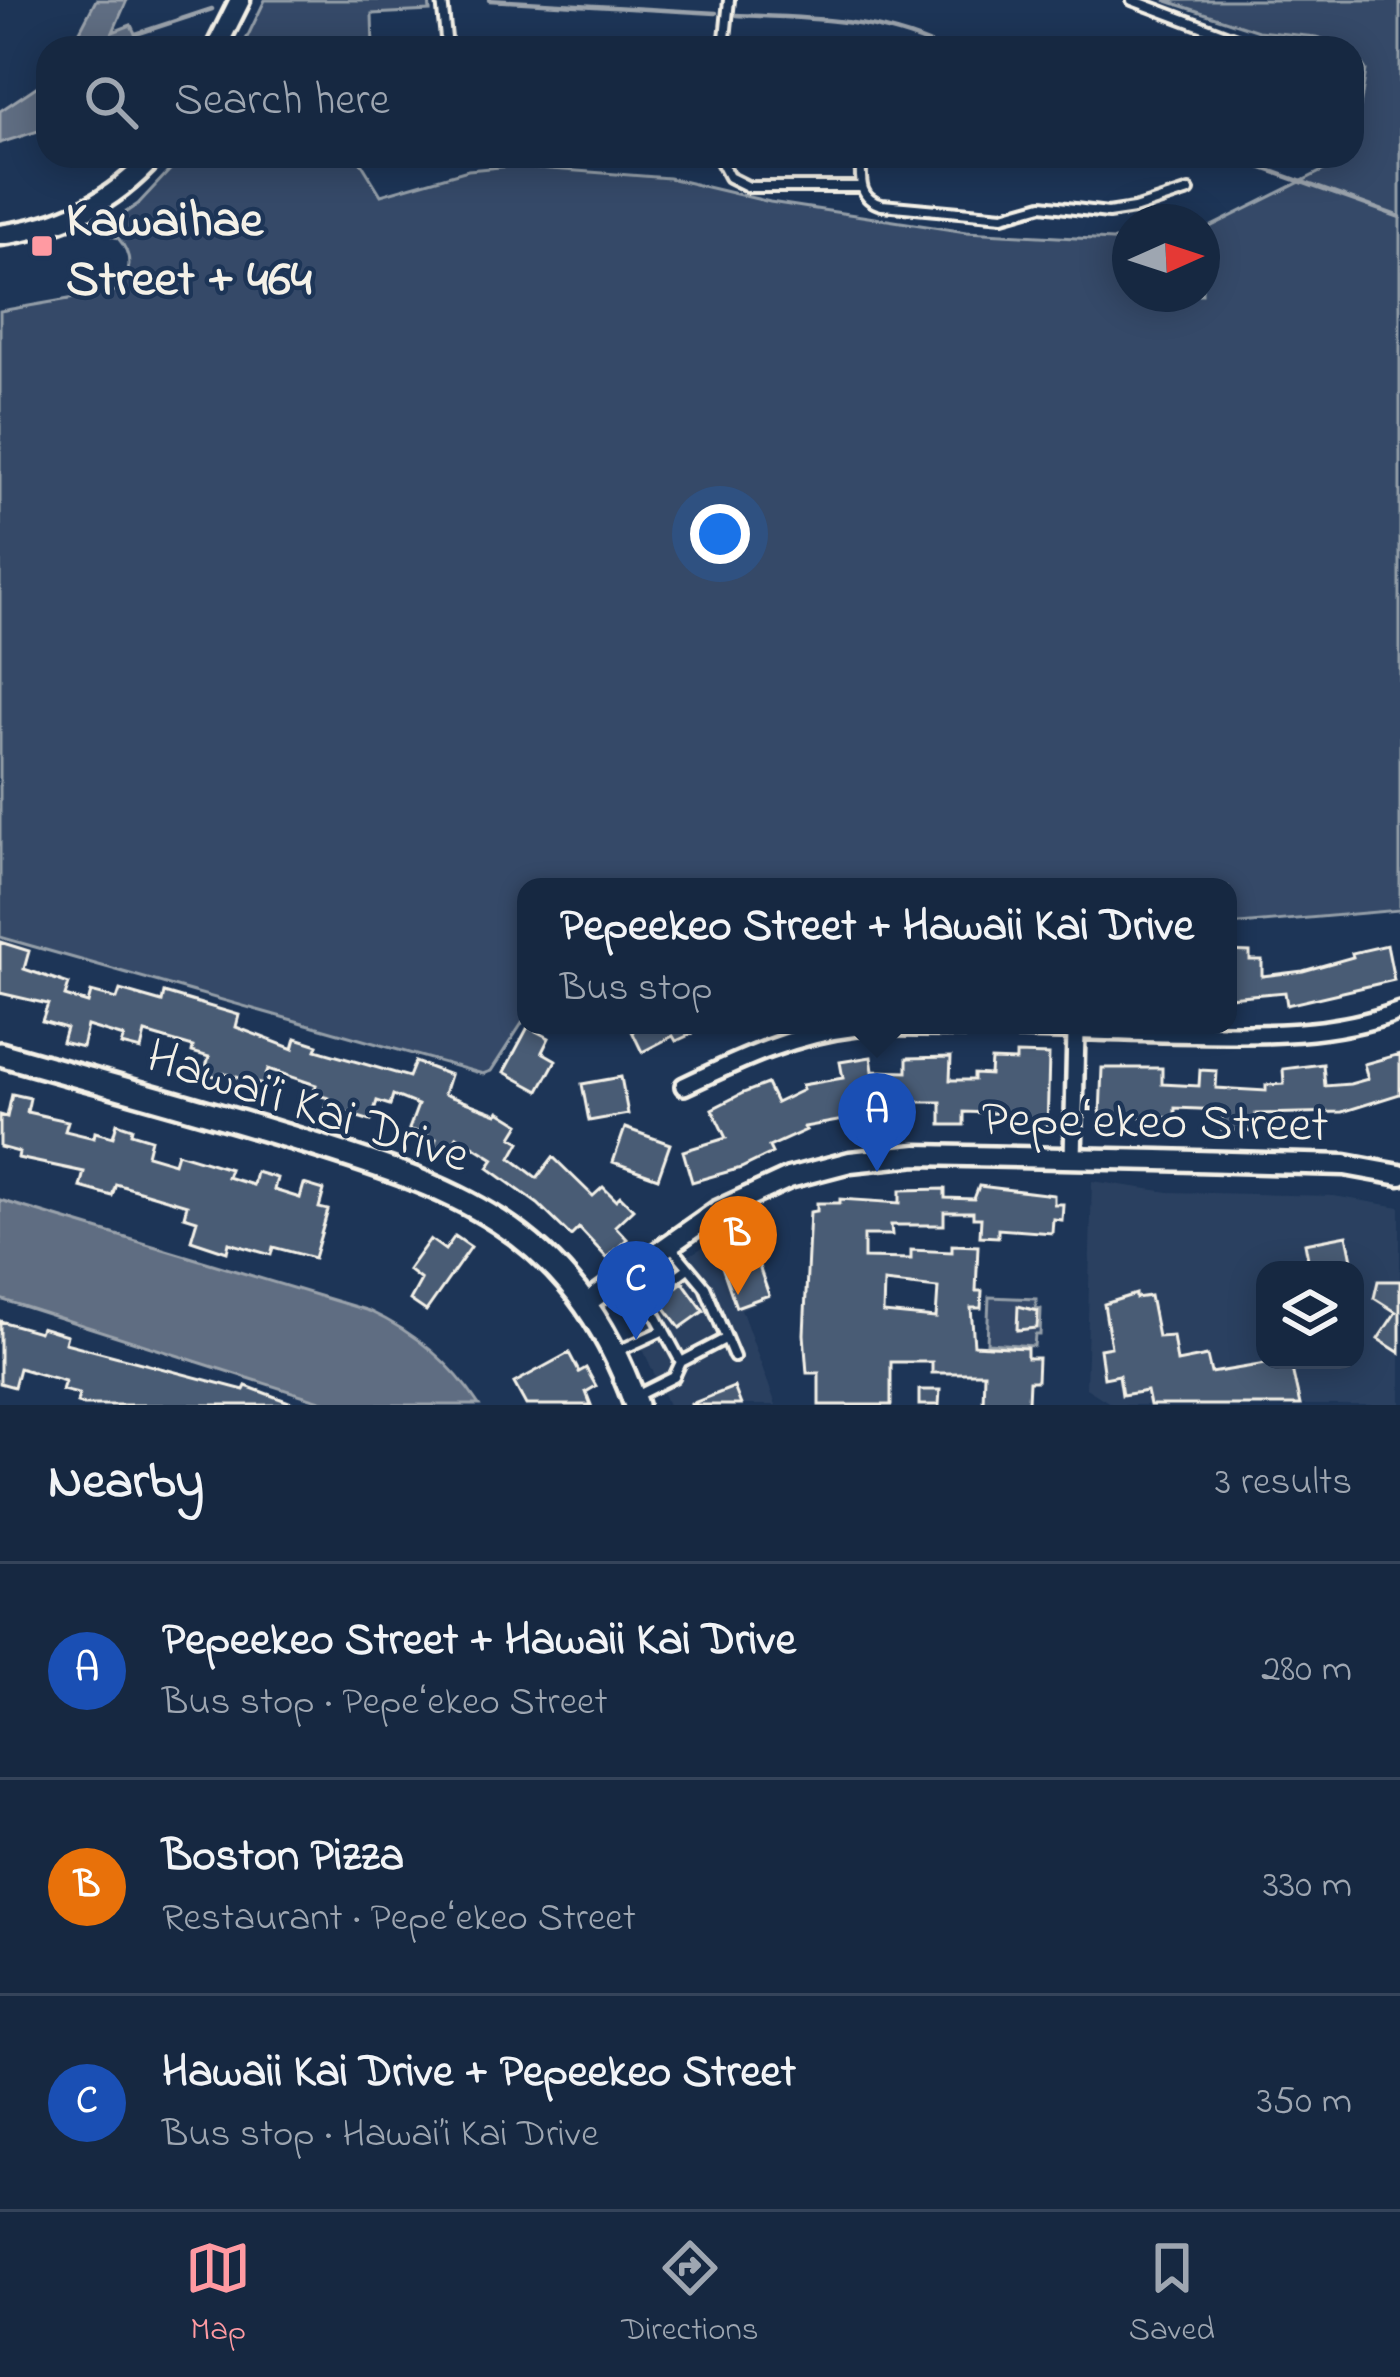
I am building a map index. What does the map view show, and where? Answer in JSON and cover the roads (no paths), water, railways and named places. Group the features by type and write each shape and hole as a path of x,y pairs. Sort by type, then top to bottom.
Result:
{"main road":[{"name":"Hawai’i Kai Drive","path":"0,1054 223,1117 439,1187 486,1210 532,1245 585,1304 615,1352 634,1401"}],"street":[{"path":"222,36 240,0"},
{"path":"0,235 28,231 88,210 142,168"},
{"path":"1237,1032 1328,1032 1400,1011"},
{"path":"684,1086 767,1047 809,1034"},
{"path":"1073,1159 1076,1034"},
{"name":"Pepeʻekeo Street","path":"585,1304 717,1211 827,1166 917,1155 1345,1165 1400,1174"}],"lane":[{"path":"442,0 446,36"},
{"path":"725,36 729,0"},
{"path":"1132,0 1227,36"},
{"path":"724,168 729,177 749,187 862,187"},
{"path":"861,168 862,187 876,204 1003,216 1042,206 1121,212 1189,191"},
{"path":"669,1244 705,1287 734,1358"},
{"path":"646,1298 688,1268"},
{"path":"632,1272 681,1362"},
{"path":"615,1352 664,1330"},
{"path":"634,1401 674,1377 681,1362 726,1339"}],"waterway":[{"path":"489,0 716,13"},
{"path":"136,34 212,9"},
{"path":"737,15 865,25 908,36"},
{"path":"1263,168 1400,217"}],"place":[{"name":"Kawaihae Street + 464","path":"42,246"},
{"name":"Pepeekeo Street + Hawaii Kai Drive","path":"877,1172"},
{"name":"Boston Pizza","path":"738,1295"},
{"name":"Hawaii Kai Drive + Pepeekeo Street","path":"636,1340"}]}
